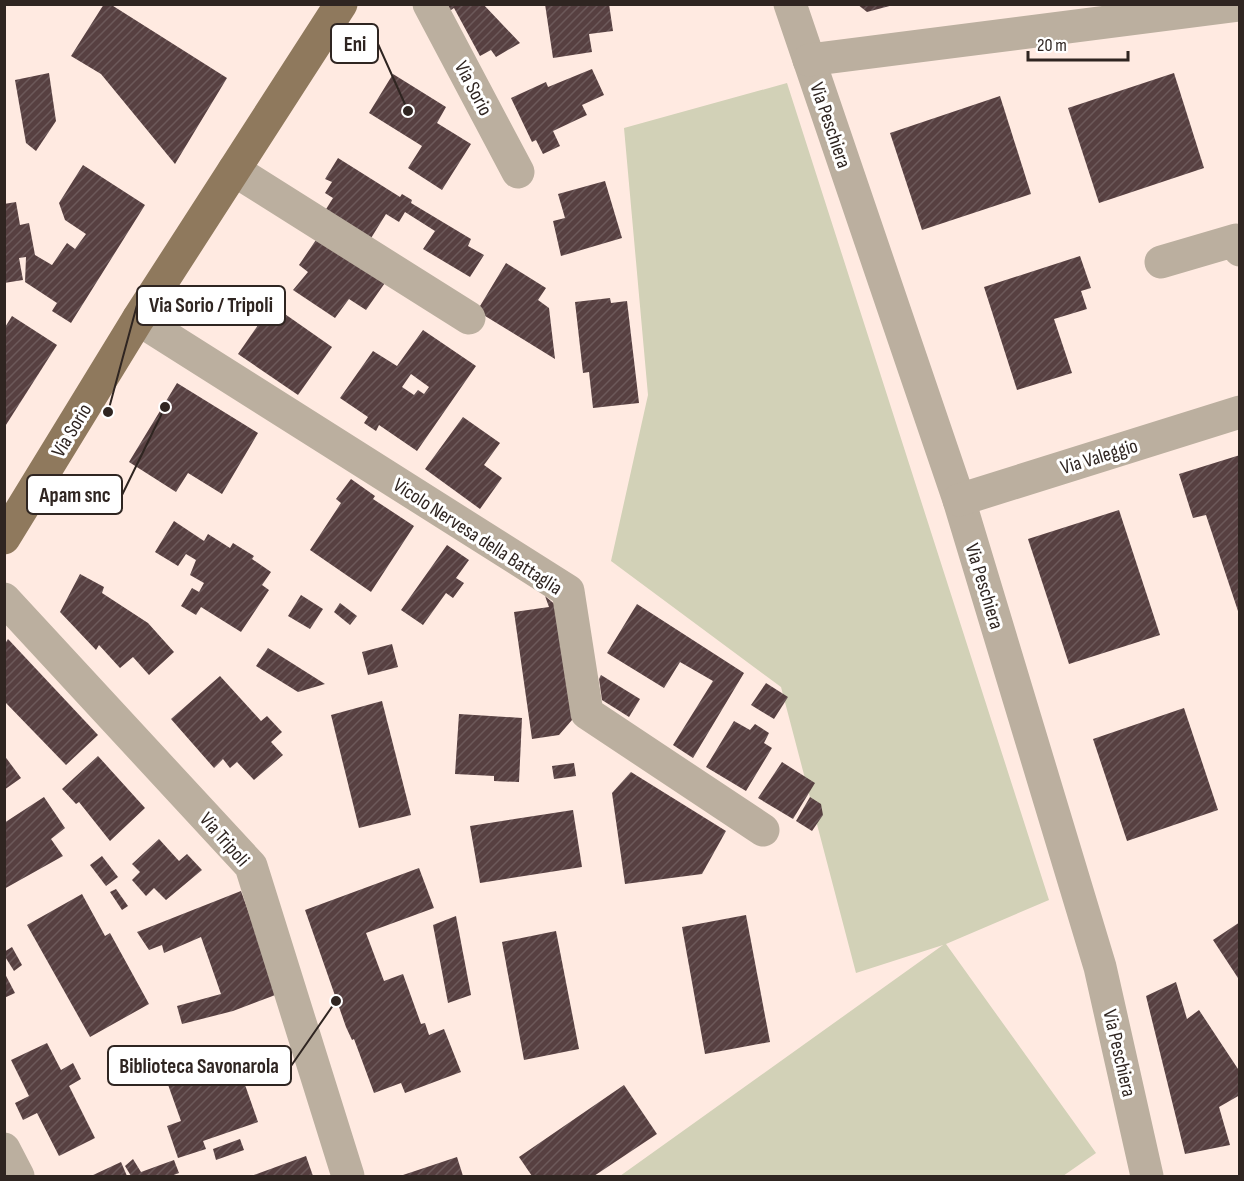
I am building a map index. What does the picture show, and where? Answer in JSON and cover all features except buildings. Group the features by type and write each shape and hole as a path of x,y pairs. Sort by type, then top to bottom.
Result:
{"main road":[{"name":"Via Sorio","path":"5,537 138,319 341,4"}],"street":[{"name":"Via Sorio","path":"429,4 518,172"},
{"name":"Via Peschiera","path":"790,4 959,500 1100,967 1147,1176"},
{"path":"809,60 1239,5"},
{"path":"234,170 469,318"},
{"path":"1161,262 1236,240 1239,250"},
{"name":"Vicolo Nervesa della Battaglia","path":"138,319 568,591 587,713 763,830"},
{"name":"Via Valeggio","path":"959,500 1239,412"},
{"name":"Via Tripoli","path":"4,598 251,866 348,1176"},
{"path":"4,1149 18,1176"}],"green space":[{"path":"787,83 1049,900 946,944 1096,1153 1063,1176 620,1176 943,945 856,973 781,687 611,561 648,395 624,128"}],"place":[{"name":"Eni","path":"408,111"},
{"name":"Apam snc","path":"165,407"},
{"name":"Via Sorio / Tripoli","path":"108,412"},
{"name":"Biblioteca Savonarola","path":"336,1001"}]}
